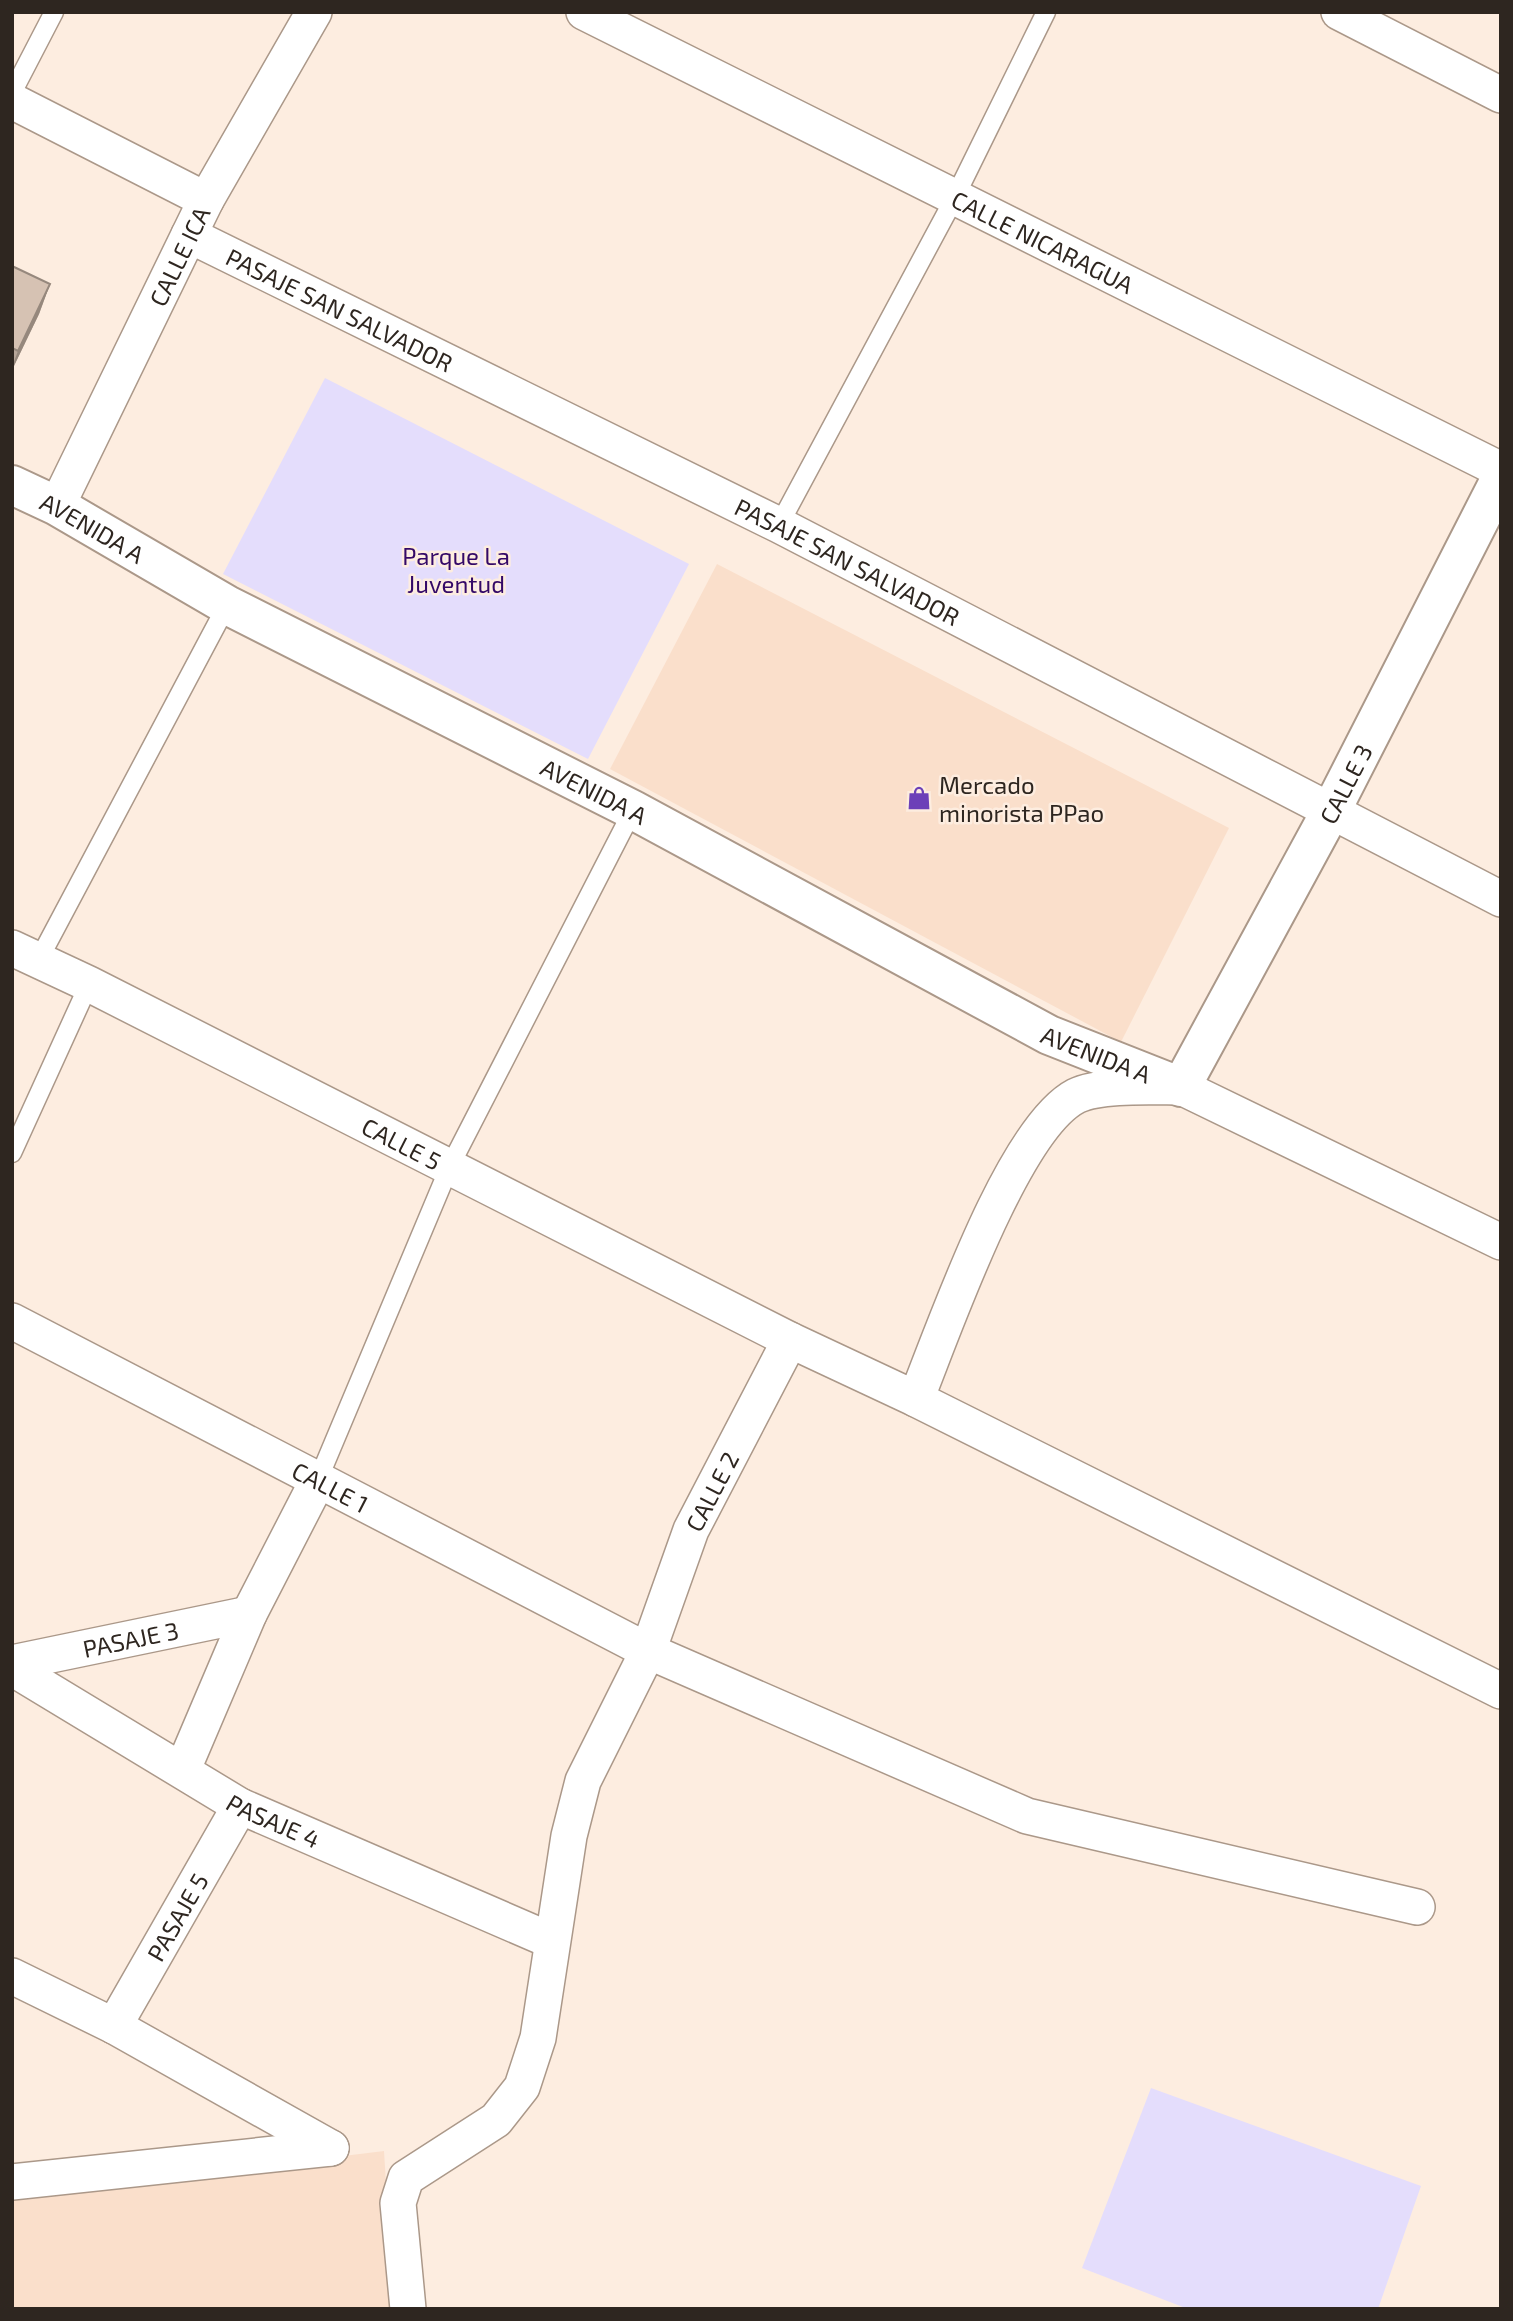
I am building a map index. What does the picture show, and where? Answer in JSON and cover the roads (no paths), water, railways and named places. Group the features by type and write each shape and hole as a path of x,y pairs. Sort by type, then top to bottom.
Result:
{"main road":[{"name":"CALLE 3","path":"1181,1087 1332,809 1501,478"},
{"name":"AVENIDA A","path":"12,485 57,506 227,605 633,810 1049,1035 1181,1087"}],"street":[{"name":"CALLE ICA","path":"57,506 206,201 314,12"},
{"name":"CALLE NICARAGUA","path":"584,12 1501,470"},
{"path":"1339,12 1501,95"},
{"path":"12,102 206,201"},
{"name":"PASAJE SAN SALVADOR","path":"189,235 779,525 1332,809 1501,899"},
{"name":"CALLE 5","path":"25,955 89,984 790,1340 916,1398 1501,1691"},
{"path":"916,1398 977,1250 1015,1168 1043,1124 1076,1096 1123,1087 1181,1087 1501,1242"},
{"name":"CALLE 1","path":"12,1321 648,1651 1027,1816 1417,1907"},
{"name":"CALLE 2","path":"408,2309 398,2203 406,2178 496,2120 522,2087 538,2038 569,1836 583,1781 648,1651 691,1530 790,1340"},
{"path":"183,1769 249,1614 318,1480"},
{"name":"PASAJE 3","path":"12,1663 249,1614"},
{"name":"PASAJE 4","path":"12,1668 183,1769 240,1806 552,1941"},
{"name":"PASAJE 5","path":"114,2026 240,1806"},
{"path":"12,1976 114,2026 331,2148 12,2182"}],"lane":[{"path":"12,93 54,12"},
{"path":"779,525 954,199 1045,12"},
{"path":"25,955 227,605"},
{"path":"318,1480 449,1168 633,810"},
{"path":"12,1153 89,984"}],"place":[{"name":"Mercado minorista PPao","path":"919,798"}],"park label":[{"name":"Parque La Juventud","path":"456,569"}]}
